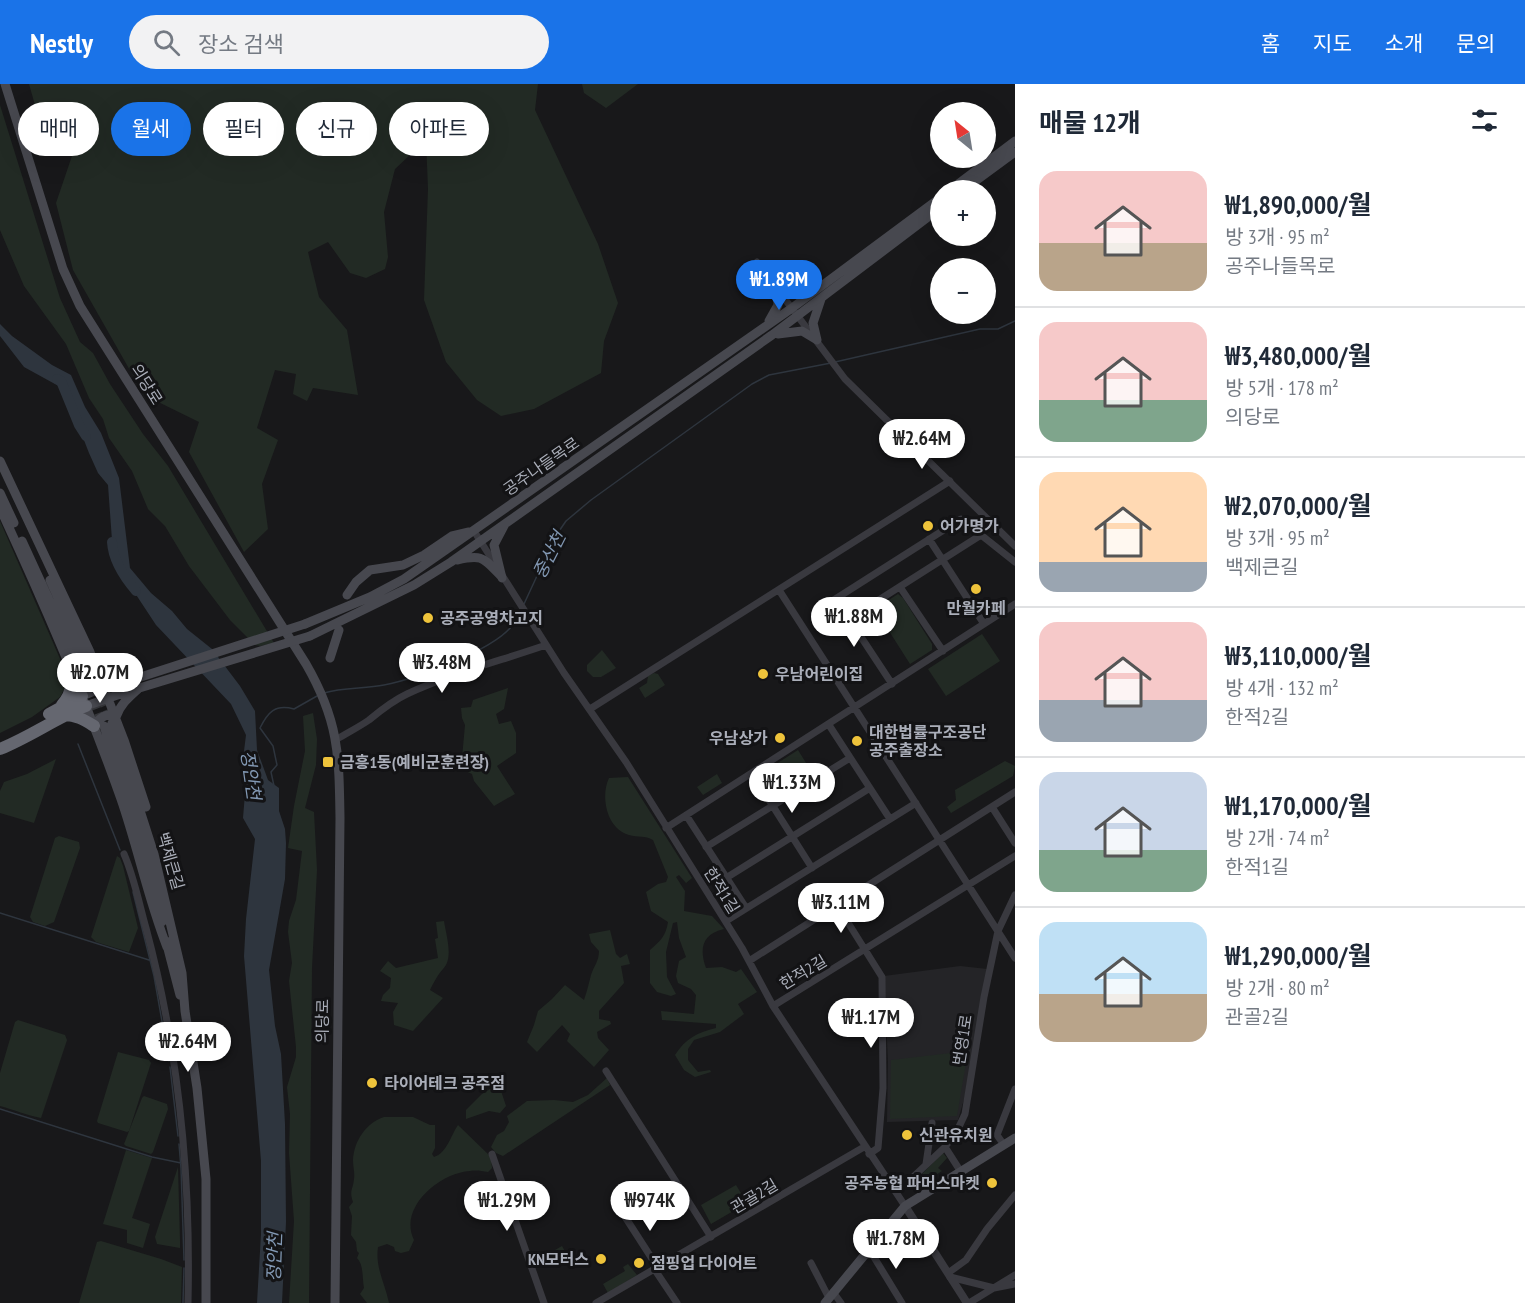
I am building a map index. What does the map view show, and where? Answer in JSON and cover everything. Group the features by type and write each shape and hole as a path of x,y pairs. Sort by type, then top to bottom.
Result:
{"highway":[{"path":"0,749 16,743 61,712 72,686 72,675 80,659"},
{"path":"0,740 84,701"},
{"path":"61,712 106,723"}],"main road":[{"name":"의당로","path":"5,84 63,269 80,306 314,676 326,703 337,739 340,818 335,1303"},
{"path":"964,180 1015,141"},
{"path":"977,180 1015,152"},
{"name":"공주나들목로","path":"122,692 310,636 414,585 451,562 772,335 795,312 930,206"},
{"name":"공주나들목로","path":"818,294 930,215"},
{"path":"766,326 778,305 776,287 790,293 818,294 813,323 818,342"},
{"name":"공주나들목로","path":"122,692 136,678 305,624 370,597 404,579 766,326 795,312"},
{"path":"772,335 802,331 818,342"},
{"path":"0,461 80,659 84,701 106,723"},
{"path":"0,470 80,659"},
{"path":"0,493 80,659 115,675 136,678"},
{"path":"0,508 80,659 104,687 108,698 106,723 122,802 155,916 171,946"},
{"path":"502,578 494,545 508,520"},
{"path":"347,595 356,582 370,570 403,565 424,555 452,536 474,531"},
{"path":"451,562 471,556 479,557 502,578"},
{"path":"330,658 339,630"},
{"path":"104,687 122,692"},
{"path":"84,701 104,687"},
{"path":"84,701 108,698 122,692"},
{"path":"106,723 118,708 122,692"},
{"name":"백제큰길","path":"106,723 154,854 171,946 182,973 206,1179 206,1303"},
{"path":"829,1298 905,1206 1015,1138"}],"street":[{"path":"757,262 845,379 1015,546"},
{"path":"590,709 950,481"},
{"path":"819,610 961,519 1015,562"},
{"name":"한적1길","path":"474,531 546,645 626,762 726,921 773,1006 905,1206"},
{"path":"849,619 981,535"},
{"path":"929,539 984,624"},
{"path":"900,586 942,651"},
{"path":"778,590 1015,958"},
{"path":"836,599 892,684"},
{"path":"666,828 1015,604"},
{"path":"337,739 367,721 387,705 408,694 488,663 546,645"},
{"path":"829,725 890,819"},
{"path":"706,847 850,758"},
{"path":"752,774 812,868"},
{"path":"726,878 870,788"},
{"path":"749,961 1015,792"},
{"path":"726,921 916,803"},
{"path":"992,807 1015,843"},
{"path":"686,815 746,908"},
{"path":"124,854 152,951 170,1032 182,1114 187,1179 188,1303"},
{"name":"한적2길","path":"773,1006 1015,856"},
{"name":"번영1로","path":"912,1178 957,1131 965,1114 984,997 998,932 1015,895"},
{"path":"837,905 882,977 883,1088 878,1148 869,1154"},
{"path":"606,1071 711,1237"},
{"path":"1004,1145 997,1135 1015,1089"},
{"path":"926,1164 932,1123"},
{"path":"929,1143 942,1149 961,1172"},
{"name":"관골2길","path":"596,1303 864,1146"},
{"path":"492,1154 544,1303"},
{"path":"949,1274 966,1260 987,1229 1015,1195"},
{"path":"905,1206 968,1303 1015,1275"},
{"path":"620,1209 677,1303"},
{"path":"869,1249 902,1303"},
{"path":"812,1263 829,1298 841,1303"},
{"path":"949,1274 994,1288 1015,1284"}],"shaded area":[{"path":"29,84 538,84 535,110 598,244 618,303 604,341 601,373 534,409 501,416 477,400 446,362 424,300 428,189 427,156 489,156 489,102 389,102 389,156 409,156 395,169 384,212 388,257 385,269 366,278 350,273 328,242 308,252 319,297 347,330 358,395 313,388 307,401 293,394 296,374 275,370 257,428 278,440 262,484 268,529 244,552 189,452 199,422 144,395 73,270 56,203 72,156 99,156 99,102 34,102"},
{"path":"582,84 638,84 606,108 584,93"},
{"path":"0,105 60,298 80,342 93,353 110,384 143,434 168,466 274,643 255,645 230,620 189,566 165,526 148,509 132,471 109,438 103,419 89,398 66,344 24,286 0,230"},
{"path":"0,521 61,661 67,684 60,697 32,717 0,733"},
{"path":"898,594 903,598 932,644 932,650 910,664 875,609"},
{"path":"982,634 1000,661 946,696 928,669"},
{"path":"602,650 616,668 601,677 593,677 587,671 587,665"},
{"path":"658,674 665,685 645,698 639,688 647,683 648,676"},
{"path":"508,688 504,709 496,714 499,724 511,721 516,733 516,753 497,766 515,794 494,806 474,781 472,774 461,769 465,725 461,708 471,707 473,700"},
{"path":"313,713 317,739 316,765 305,808 314,812 317,870 312,968 309,1303 289,1303 294,1221 287,1087 296,1057 296,1047 289,981 292,963 288,932 296,900 302,851 288,848 305,751 303,716"},
{"path":"798,750 808,766 798,772 803,782 776,798 771,798 760,779 762,773"},
{"path":"56,759 34,823 0,813 0,791 4,782 27,774"},
{"path":"1005,761 1015,766 1013,776 951,813 947,807 956,800 955,790"},
{"path":"717,774 722,783 703,795 697,787"},
{"path":"628,777 692,878 686,883 679,875 676,877 685,891 684,911 712,916 724,929 711,935 704,943 703,955 706,968 722,967 736,972 741,969 757,992 738,1004 744,1014 720,1032 694,1040 688,1049 688,1060 698,1072 710,1070 711,1072 695,1077 684,1070 675,1055 688,1040 716,1028 716,1024 662,1020 661,1011 694,1014 696,995 691,989 678,983 676,976 679,961 686,957 679,938 677,922 673,923 666,952 667,977 676,994 671,996 657,992 650,983 650,950 662,938 668,922 651,911 646,892 666,882 668,877 653,840 621,832 607,811 605,794 609,778"},
{"path":"59,836 79,842 80,848 54,922 45,926 33,922 30,917 55,838"},
{"path":"117,856 123,866 138,928 129,952 96,942 91,937"},
{"path":"444,921 448,959 430,990 443,998 413,1031 394,1025 393,1012 398,1003 381,1001 390,988 391,978 380,971 388,961 396,968 438,958 435,939 438,938 436,922"},
{"path":"610,930 616,954 620,958 627,954 630,964 621,966 624,983 599,1011 599,1019 610,1021 611,1024 597,1032 598,1038 609,1050 594,1067 567,1041 570,1034 562,1025 537,1052 527,1042 538,1011 565,985 584,1000 599,955 589,934"},
{"path":"960,966 987,969 965,1096 958,1120 887,1122 888,1061 884,976"},
{"path":"18,1020 65,1035 67,1040 41,1118 0,1106 0,1073 15,1022"},
{"path":"968,1051 957,1116 890,1119 891,1060"},
{"path":"118,1052 149,1060 151,1063 127,1132 97,1121"},
{"path":"607,1078 610,1085 503,1156 491,1147 497,1135 504,1131 509,1122 507,1116 527,1101 573,1102 588,1095"},
{"path":"495,1086 501,1091 506,1106 500,1113 489,1111 466,1119 466,1110 482,1094"},
{"path":"144,1096 167,1104 168,1109 151,1154 124,1144"},
{"path":"384,1117 413,1117 435,1125 435,1148 432,1154 434,1157 445,1148 458,1125 491,1157 492,1168 488,1172 458,1173 434,1185 424,1194 412,1216 411,1228 414,1240 409,1251 401,1253 387,1244 378,1247 379,1269 389,1303 367,1303 360,1294 364,1288 361,1264 357,1258 359,1253 356,1242 351,1235 352,1216 349,1207 353,1202 351,1192 354,1177 353,1160 362,1134"},
{"path":"126,1150 152,1158 132,1218 150,1224 143,1248 127,1243 127,1230 103,1224"},
{"path":"943,1153 947,1158 938,1168 942,1171 920,1185 915,1181"},
{"path":"178,1167 180,1248 157,1244 155,1237"},
{"path":"736,1185 747,1203 711,1224 701,1205"},
{"path":"101,1241 182,1267 181,1303 79,1303 97,1242"},
{"path":"562,1246 567,1255 545,1267 541,1258"},
{"path":"628,1264 637,1275 608,1293 603,1284 625,1271 623,1267"}],"water":[{"path":"0,324 12,336 52,365 71,375 85,407 101,433 119,478 130,568 187,629 212,649 240,686 255,711 257,750 268,780 279,788 279,811 285,829 286,843 285,879 269,970 275,1026 281,1054 285,1124 286,1222 282,1303 257,1303 261,1234 261,1161 244,956 255,839 243,818 245,794 243,759 246,735 231,704 156,625 127,581 113,554 108,485 98,473 64,389 24,367 0,336"}],"waterway":[{"name":"중산천","path":"835,362 980,329 998,329 1015,321"},
{"name":"중산천","path":"524,604 555,537 566,521 591,500 752,384 769,375 831,363"},
{"name":"정안천","path":"57,379 61,381 79,425 86,436"},
{"name":"정안천","path":"112,542 114,555 120,568 136,591"},
{"name":"중산천","path":"324,693 384,685 452,663 501,636 521,611"},
{"name":"중산천","path":"274,786 271,772 277,765 273,746 260,728 273,711 282,708 294,709 317,696"},
{"path":"78,744 120,850"},
{"path":"133,892 154,976 169,1061"},
{"path":"0,913 149,960"},
{"path":"170,1067 178,1136"},
{"path":"0,1109 152,1157 181,1163"},
{"path":"179,1144 184,1260"},
{"path":"183,1303 184,1268"}],"tunnel":[{"path":"86,660 111,720"},
{"path":"78,663 103,725"}],"place":[{"name":"어가명가","path":"928,526"},
{"name":"만월카페","path":"976,589"},
{"name":"공주공영차고지","path":"428,618"},
{"name":"우남어린이집","path":"763,674"},
{"name":"우남상가","path":"780,738"},
{"name":"대한법률구조공단 공주출장소","path":"857,741"},
{"name":"금흥1동(예비군훈련장)","path":"328,762"},
{"name":"타이어테크 공주점","path":"372,1083"},
{"name":"신관유치원","path":"907,1135"},
{"name":"공주농협 파머스마켓","path":"992,1183"},
{"name":"KN모터스","path":"601,1259"},
{"name":"점핑업 다이어트","path":"639,1263"}]}
